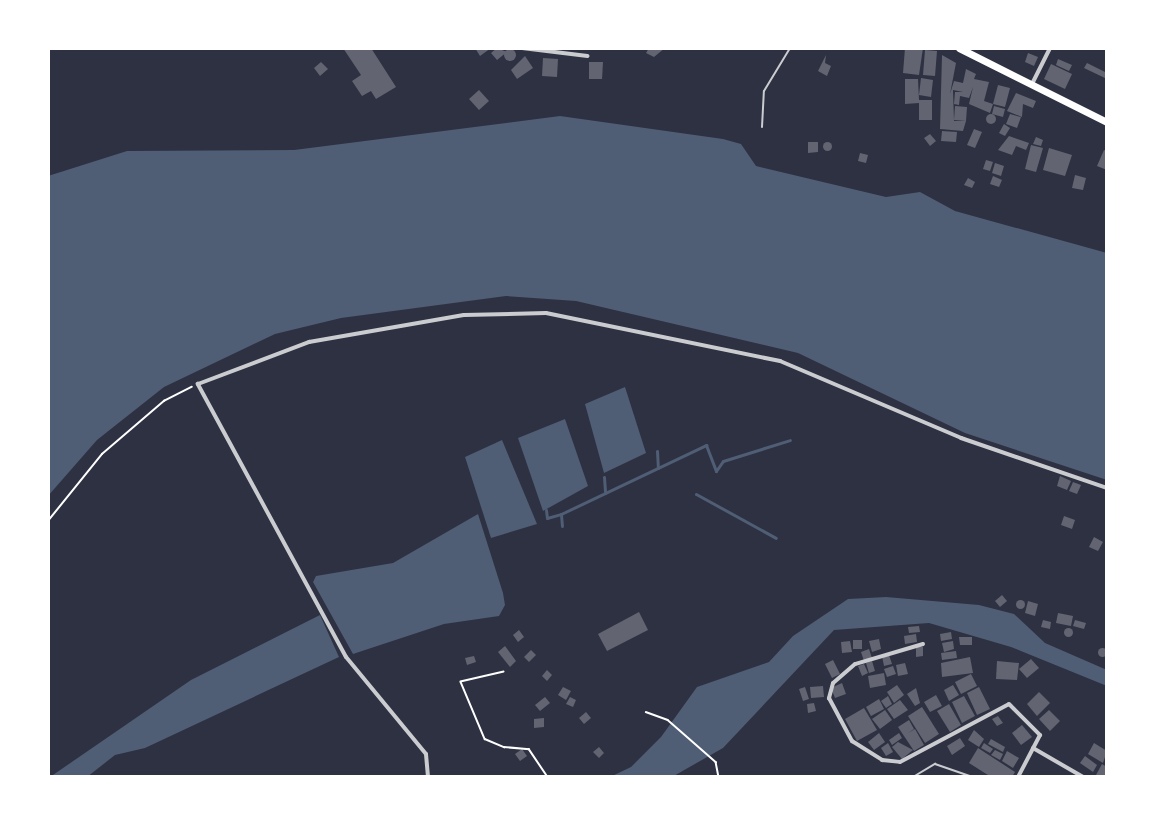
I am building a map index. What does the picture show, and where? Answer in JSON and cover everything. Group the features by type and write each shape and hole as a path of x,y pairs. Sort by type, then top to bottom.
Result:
{"main road":[{"path":"959,48 1107,122"}],"street":[{"path":"522,48 588,56"},
{"path":"1032,84 1050,48"},
{"path":"428,777 426,754 346,657 198,384 309,342 464,315 546,313 597,319 780,361 972,443 1107,488"},
{"path":"923,644 855,664 833,683 829,698 852,741 882,760 900,762 1003,703 1019,709 1040,735 1018,777"},
{"path":"1033,748 1083,777"}],"lane":[{"path":"762,127 765,91 790,48"},
{"path":"913,777 935,764 972,777"}],"path":[{"path":"48,521 102,454 164,401 198,384"},
{"path":"504,672 461,682 485,738 504,747 529,749 548,777"},
{"path":"646,712 668,720 716,762 719,777"}],"water":[{"path":"560,116 723,139 741,144 756,166 886,197 920,192 955,211 1107,253 1107,480 965,433 798,353 576,301 506,296 341,318 275,334 164,387 97,440 48,496 48,176 127,151 294,150"},
{"path":"625,387 646,453 604,473 585,404"},
{"path":"565,419 588,486 543,511 518,438"},
{"path":"502,440 537,524 491,538 465,457"},
{"path":"478,514 503,593 505,605 499,616 444,624 353,654 313,582 316,576 393,563"},
{"path":"886,597 979,605 1014,614 1045,643 1107,670 1107,686 1011,647 929,623 834,630 723,748 672,777 610,777 631,767 661,737 697,687 769,662 793,636 848,599"},
{"path":"320,615 339,657 145,748 115,755 87,777 50,777 191,680"}],"building":[{"path":"343,48 371,48 396,87 376,99 371,91 362,96 352,81 361,75"},
{"path":"475,48 491,48 480,56"},
{"path":"497,48 507,52 497,60 491,53"},
{"path":"649,48 665,48 654,57 646,53"},
{"path":"905,48 923,48 919,75 903,73"},
{"path":"512,49 516,55 512,61 508,61 504,53"},
{"path":"925,50 937,51 935,76 923,75"},
{"path":"1028,53 1038,57 1034,66 1025,62"},
{"path":"826,55 825,63 831,66 827,76 818,71"},
{"path":"942,55 956,63 950,94 954,81 963,83 966,69 976,74 974,79 989,82 984,101 993,104 990,113 969,104 973,87 969,98 960,96 959,105 954,104 955,92 963,92 953,90 954,121 966,121 963,131 940,129"},
{"path":"525,56 533,68 517,79 511,70"},
{"path":"543,58 558,59 557,77 542,76"},
{"path":"1058,59 1072,65 1069,71 1056,65"},
{"path":"321,62 328,69 320,76 314,68"},
{"path":"589,62 603,62 602,79 589,79"},
{"path":"1087,63 1107,73 1107,79 1084,68"},
{"path":"1051,64 1072,74 1065,89 1044,79"},
{"path":"921,78 933,80 931,97 919,95"},
{"path":"905,79 918,79 919,100 932,100 932,120 919,120 919,103 905,104"},
{"path":"998,85 1010,88 1005,107 993,104"},
{"path":"479,90 489,101 479,110 469,99"},
{"path":"1016,93 1036,101 1033,108 1023,104 1022,117 1007,111"},
{"path":"955,106 967,107 966,121 954,120"},
{"path":"994,106 1005,109 1003,117 992,114"},
{"path":"991,114 996,119 991,124 986,119"},
{"path":"1010,114 1021,117 1017,128 1006,124"},
{"path":"1004,124 1010,128 1005,136 999,133"},
{"path":"974,129 982,132 975,148 967,145"},
{"path":"942,131 957,132 956,142 941,141"},
{"path":"930,134 936,141 930,146 924,138"},
{"path":"1009,136 1029,143 1026,150 1016,146 1012,155 998,150"},
{"path":"1036,137 1043,140 1041,146 1033,144"},
{"path":"827,141 832,146 827,151 822,146"},
{"path":"808,142 818,142 818,152 808,153"},
{"path":"1031,145 1043,148 1036,172 1025,169"},
{"path":"1049,148 1072,155 1065,176 1043,170"},
{"path":"1104,150 1107,151 1107,170 1097,166"},
{"path":"860,153 868,155 866,163 858,161"},
{"path":"986,160 993,162 990,171 983,169"},
{"path":"995,163 1004,166 1001,176 992,173"},
{"path":"1075,175 1086,178 1083,190 1072,188"},
{"path":"993,176 1002,180 999,187 990,184"},
{"path":"968,178 975,182 972,188 964,185"},
{"path":"1060,476 1071,481 1067,490 1057,486"},
{"path":"1073,482 1081,485 1077,494 1069,491"},
{"path":"1064,516 1075,520 1072,529 1061,525"},
{"path":"1094,537 1103,542 1098,551 1089,547"},
{"path":"1002,595 1007,601 1000,607 995,601"},
{"path":"1020,599 1025,604 1020,609 1015,604"},
{"path":"1028,601 1038,604 1035,616 1025,613"},
{"path":"639,612 648,630 607,651 598,634"},
{"path":"1058,613 1073,616 1071,626 1056,623"},
{"path":"1043,620 1051,622 1050,629 1041,627"},
{"path":"1075,620 1086,623 1084,629 1073,626"},
{"path":"919,626 920,632 909,633 908,627"},
{"path":"1068,627 1073,632 1068,637 1063,632"},
{"path":"519,630 524,637 518,642 513,635"},
{"path":"951,632 952,639 941,641 940,634"},
{"path":"916,634 917,642 905,644 904,636"},
{"path":"959,637 972,637 972,645 960,645"},
{"path":"879,639 881,649 872,652 869,641"},
{"path":"853,640 862,640 862,649 853,649"},
{"path":"850,641 852,652 842,653 841,642"},
{"path":"953,641 954,649 944,652 942,643"},
{"path":"505,646 516,661 510,667 498,652"},
{"path":"916,647 923,647 923,656 916,657"},
{"path":"1102,647 1107,652 1102,657 1097,652"},
{"path":"869,649 872,658 864,661 861,652"},
{"path":"531,650 536,655 529,662 524,657"},
{"path":"956,651 957,658 942,660 941,653"},
{"path":"889,655 892,664 884,666 882,656"},
{"path":"474,656 476,662 467,665 465,658"},
{"path":"970,657 973,673 942,677 941,663"},
{"path":"1031,659 1039,668 1027,678 1019,669"},
{"path":"833,660 840,674 832,678 825,664"},
{"path":"872,661 875,671 869,673 866,663"},
{"path":"997,661 1019,663 1017,680 996,679"},
{"path":"905,663 908,674 898,676 896,665"},
{"path":"864,664 868,673 862,676 858,666"},
{"path":"893,666 896,674 887,677 884,669"},
{"path":"547,670 552,675 547,681 542,676"},
{"path":"884,673 886,685 870,688 868,676"},
{"path":"971,674 977,686 961,694 955,682"},
{"path":"842,683 846,694 835,698 831,688"},
{"path":"897,685 904,695 894,703 887,692"},
{"path":"953,685 959,695 949,701 944,690"},
{"path":"823,686 824,697 811,698 810,687"},
{"path":"563,687 571,691 566,700 558,695"},
{"path":"805,687 809,699 803,701 799,689"},
{"path":"979,687 990,709 977,715 967,693"},
{"path":"916,688 920,703 915,706 907,694"},
{"path":"1039,692 1050,703 1037,716 1027,704"},
{"path":"936,695 942,706 930,712 924,702"},
{"path":"888,696 892,704 886,708 881,701"},
{"path":"964,696 975,716 962,723 952,702"},
{"path":"545,697 550,703 540,711 535,705"},
{"path":"570,697 576,700 573,707 566,704"},
{"path":"879,699 884,709 871,716 866,707"},
{"path":"900,700 908,710 894,719 887,709"},
{"path":"814,703 816,711 808,713 807,704"},
{"path":"949,704 961,725 950,732 937,711"},
{"path":"922,707 939,734 925,743 908,716"},
{"path":"864,708 877,730 857,741 845,719"},
{"path":"885,710 892,720 880,729 872,719"},
{"path":"1049,710 1060,721 1050,731 1039,719"},
{"path":"586,712 591,718 584,724 579,718"},
{"path":"998,716 1003,723 997,726 992,719"},
{"path":"544,718 544,727 534,728 534,719"},
{"path":"909,720 914,729 908,733 915,729 924,745 914,751 898,727"},
{"path":"1022,725 1032,737 1021,745 1012,733"},
{"path":"974,730 984,739 979,747 968,740"},
{"path":"879,733 885,742 874,750 868,742"},
{"path":"899,733 902,738 892,745 889,740"},
{"path":"960,738 965,746 952,755 947,746"},
{"path":"991,739 1005,747 1003,752 988,744"},
{"path":"898,742 913,750 902,759 892,747"},
{"path":"888,743 893,752 886,756 881,748"},
{"path":"984,743 993,749 990,753 981,748"},
{"path":"1094,743 1107,751 1103,763 1088,754"},
{"path":"599,747 604,753 599,758 593,752"},
{"path":"978,748 1015,772 1012,777 991,777 969,763"},
{"path":"522,749 527,756 520,761 515,754"},
{"path":"995,750 1003,754 1000,760 991,755"},
{"path":"1007,751 1019,758 1013,768 1002,761"},
{"path":"1085,756 1097,765 1093,772 1080,763"},
{"path":"1102,764 1107,767 1107,777 1096,775"}],"waterway":[{"path":"562,526 561,514 706,445 716,471 723,461 790,440"},
{"path":"657,451 658,468"},
{"path":"604,477 605,493"},
{"path":"696,494 776,538"},
{"path":"546,510 547,518 561,514"}]}
